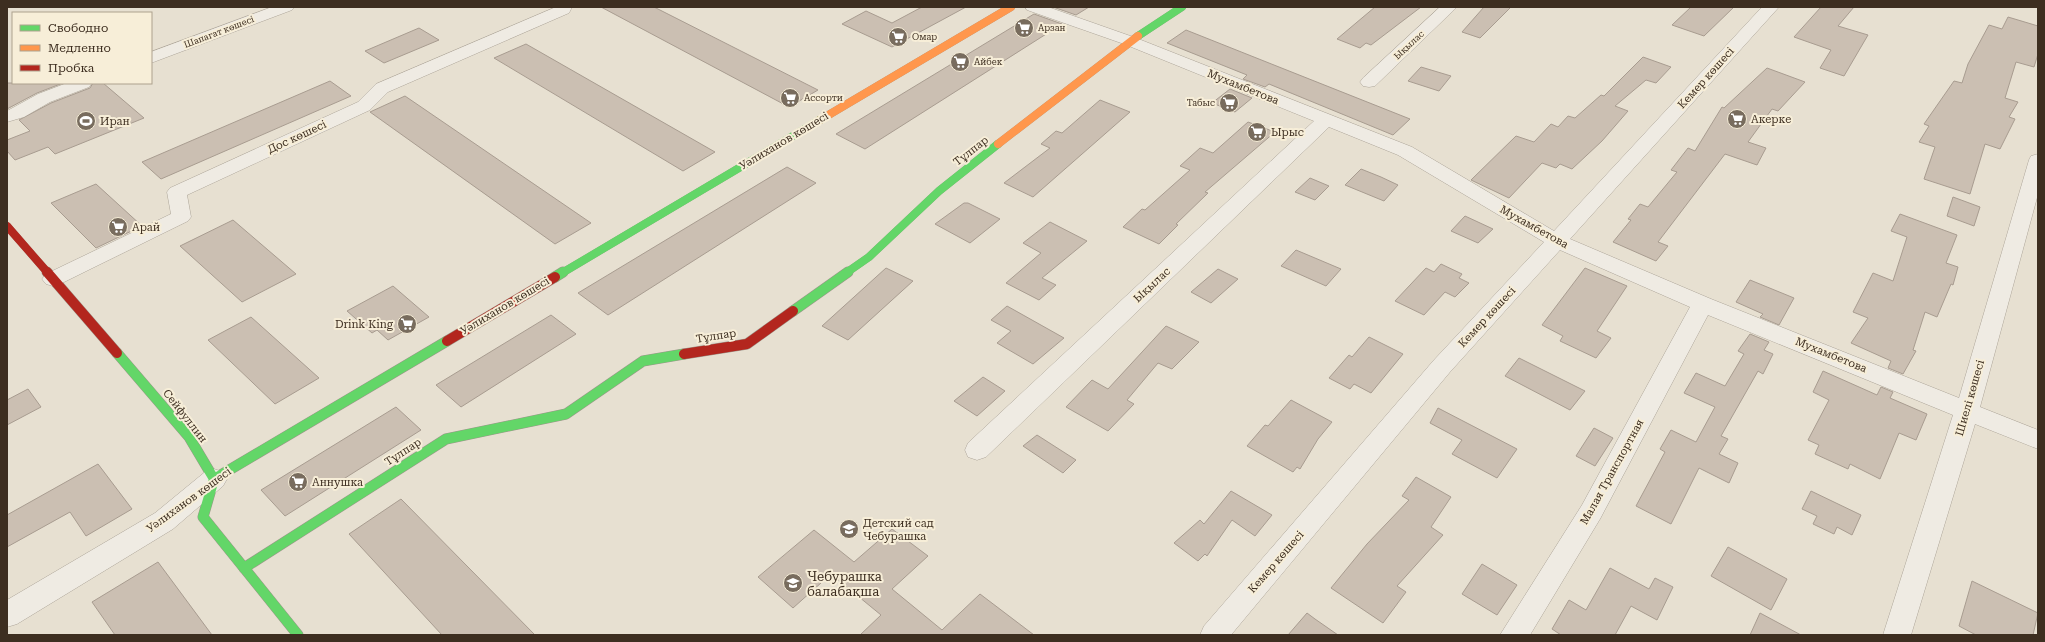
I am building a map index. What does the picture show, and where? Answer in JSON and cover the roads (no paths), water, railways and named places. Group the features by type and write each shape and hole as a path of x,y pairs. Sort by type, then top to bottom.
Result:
{"street":[{"name":"Шапагат көшесі","path":"152,58 286,7"},
{"name":"Дос көшесі","path":"53,279 181,217 177,192 364,106 382,88 563,10 564,7"},
{"name":"Уәлиханов көшесі","path":"7,615 164,521 214,479 1010,7"},
{"name":"Мухамбетова","path":"1033,7 1130,41 1405,151 1557,241 1703,304 2038,440"},
{"name":"Тұлпар","path":"244,568 446,439 566,414 643,361 747,344 869,257 939,191 1130,41 1182,7"},
{"name":"Ықылас","path":"1369,82 1449,7"},
{"name":"Кемер көшесі","path":"1214,635 1442,366 1771,7"},
{"path":"7,117 18,113 44,98 80,84"},
{"name":"Ықылас","path":"977,450 1326,120"},
{"name":"Шиелі көшесі","path":"1897,635 1967,410 2038,160"},
{"name":"Сейфуллин","path":"7,226 189,437 214,479"},
{"name":"Малая Транспортная","path":"1514,635 1591,512 1703,304"},
{"path":"214,479 203,518 298,635"}],"place":[{"name":"Арзан","path":"1024,28"},
{"name":"Омар","path":"898,37"},
{"name":"Айбек","path":"960,62"},
{"name":"Ассорти","path":"790,98"},
{"name":"Табыс","path":"1229,103"},
{"name":"Акерке","path":"1737,119"},
{"name":"Иран","path":"86,121"},
{"name":"Ырыс","path":"1257,132"},
{"name":"Арай","path":"118,227"},
{"name":"Drink King","path":"407,324"},
{"name":"Аннушка","path":"298,482"},
{"name":"Детский сад Чебурашка","path":"849,529"},
{"name":"Чебурашка балабақша","path":"793,583"}]}
